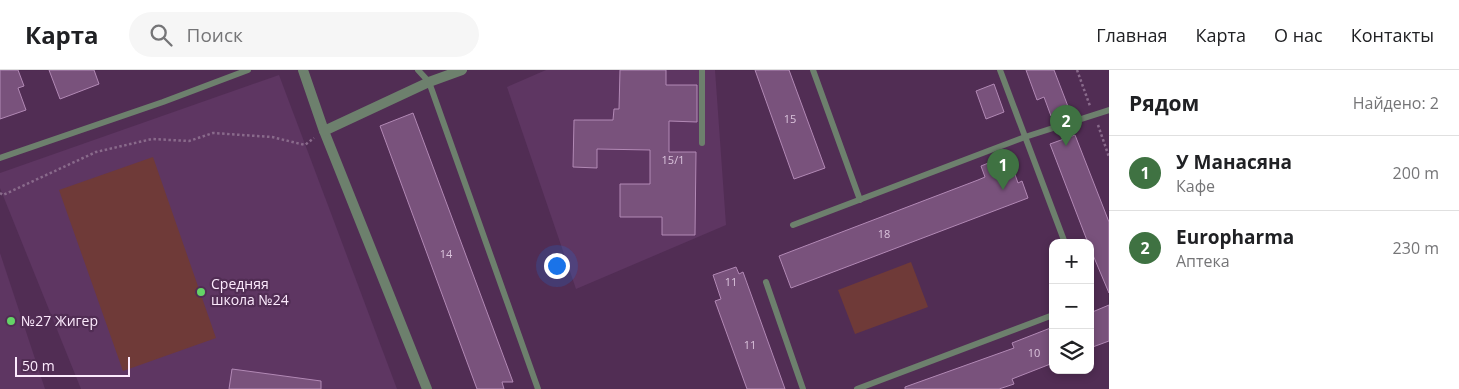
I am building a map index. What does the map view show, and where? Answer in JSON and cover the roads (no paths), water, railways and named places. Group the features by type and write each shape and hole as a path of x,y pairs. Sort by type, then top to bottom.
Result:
{"street":[{"path":"303,70 324,131 427,389"},
{"path":"324,131 429,82 462,70"}],"lane":[{"path":"0,158 163,102 248,70"},
{"path":"418,70 429,82 538,389"},
{"path":"702,70 702,144"},
{"path":"813,70 860,200"},
{"path":"1000,70 1063,239"},
{"path":"793,225 1025,138 1109,110"},
{"path":"766,282 803,389"},
{"path":"857,389 1049,317"}],"place":[{"name":"Europharma","path":"1066,146"},
{"name":"У Манасяна","path":"1003,190"},
{"name":"Средняя школа №24","path":"201,292"},
{"name":"№27 Жигер","path":"11,321"}]}
